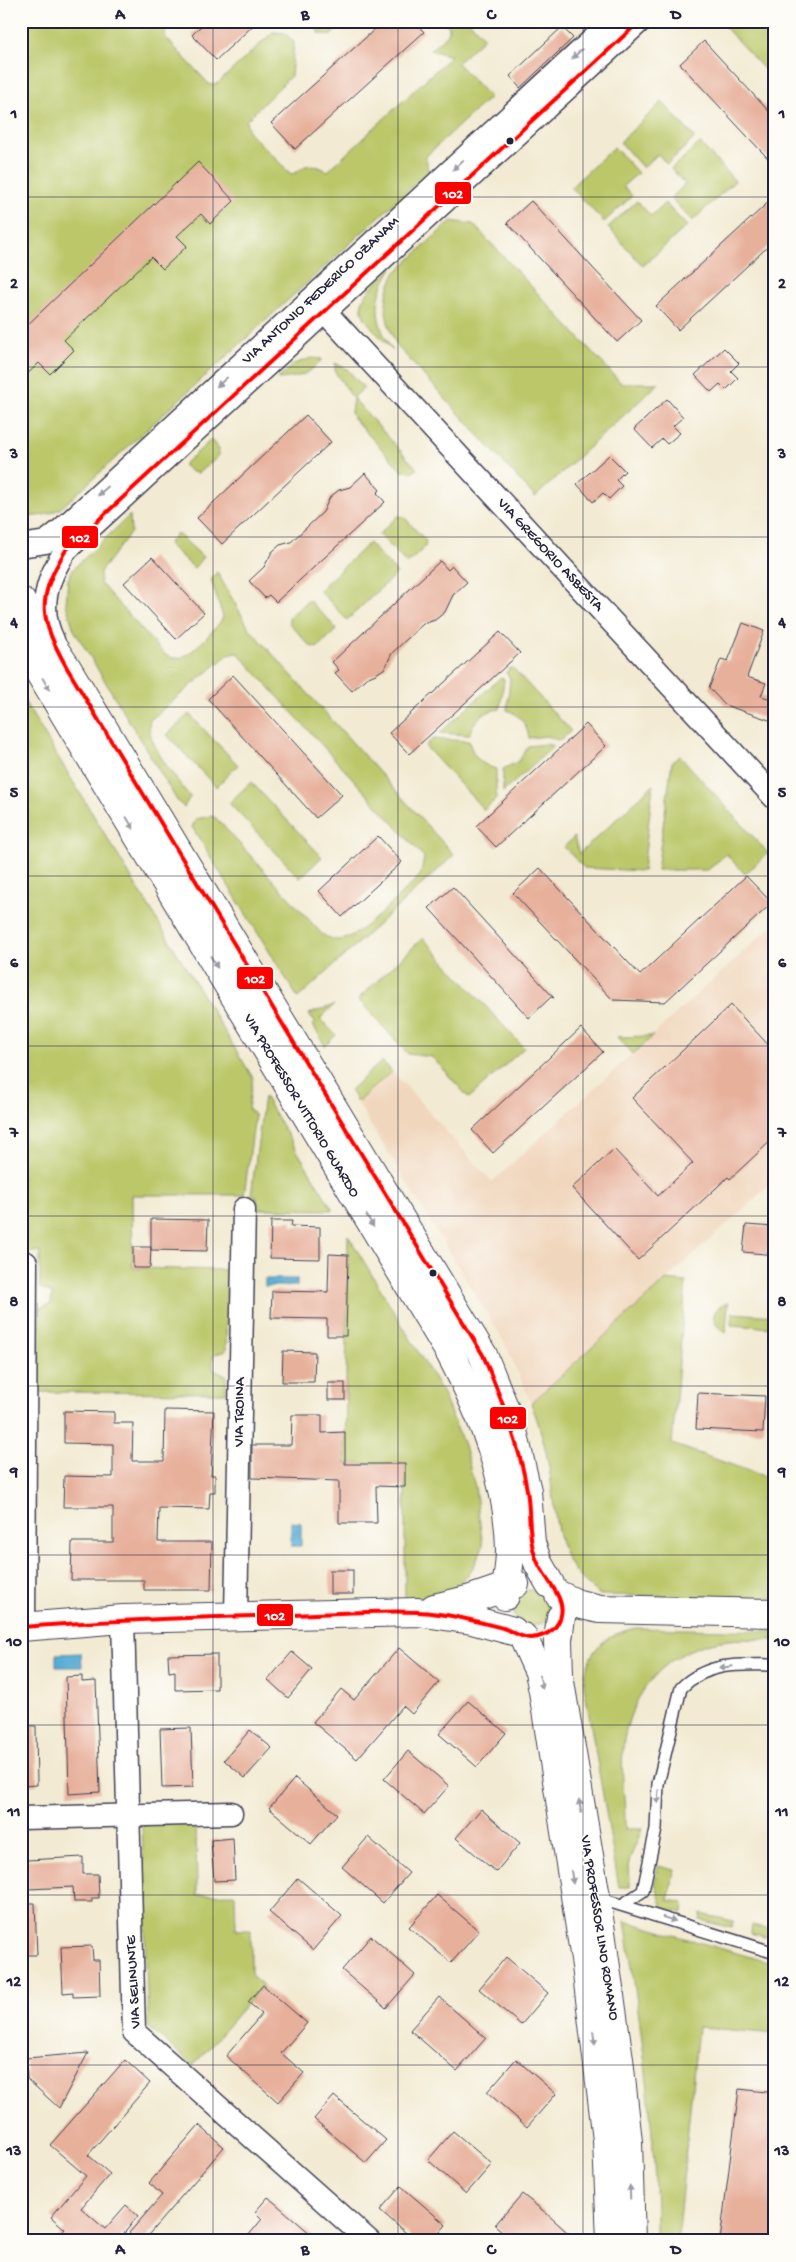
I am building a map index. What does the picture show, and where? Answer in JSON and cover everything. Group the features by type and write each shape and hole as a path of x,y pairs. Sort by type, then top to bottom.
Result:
{"street":[{"name":"VIA ANTONIO FEDERICO OZANAM","path":"67,668 47,628 44,610 46,589 55,566 66,550 613,21"},
{"name":"VIA ANTONIO FEDERICO OZANAM","path":"21,546 46,542 61,530 319,306 640,21"},
{"name":"VIA GREGORIO ASBESTA","path":"319,306 775,798"},
{"name":"VIA PROFESSOR VITTORIO GUARDO","path":"21,601 67,668 482,1355 512,1426 527,1491 531,1543 538,1562 545,1618 504,1618 502,1610 509,1589 510,1552 501,1484 474,1398 450,1353 21,642"},
{"name":"VIA TROINA","path":"236,1615 244,1209"},
{"path":"26,1262 23,1627 122,1619 236,1615 418,1612 472,1620 545,1618 648,1610 775,1613"},
{"path":"418,1612 509,1589 522,1580 537,1578 545,1618"},
{"name":"VIA PROFESSOR LINO ROMANO","path":"545,1618 558,1640 560,1676 596,1897 628,2142 632,2241"},
{"name":"VIA PROFESSOR LINO ROMANO","path":"545,1618 539,1672 586,1966 607,2140 612,2241"},
{"name":"VIA SELINUNTE","path":"122,1619 134,2032 368,2241"},
{"path":"21,1818 231,1813"}],"lane":[{"path":"650,1913 643,1891 656,1829 658,1784 681,1688 690,1679 711,1668 775,1665"},
{"path":"622,1905 643,1891"},
{"path":"596,1897 775,1953"}],"shaded area":[{"path":"775,923 775,1180 531,1403 505,1343 357,1102 392,1071 492,1182"}],"green space":[{"path":"21,21 174,22 166,31 166,38 209,84 213,85 218,83 273,32 285,33 294,42 291,76 246,121 249,132 291,174 309,165 328,171 451,56 430,50 448,34 449,27 443,21 469,21 484,38 457,63 490,97 426,156 428,172 61,508 47,514 32,516 21,516"},
{"path":"315,21 346,21 330,36 318,33"},
{"path":"732,21 775,21 775,81 724,26"},
{"path":"662,102 695,138 667,164 658,154 643,168 620,142"},
{"path":"700,143 735,181 692,221 671,198 685,184 671,169"},
{"path":"614,147 638,173 623,186 632,196 604,222 571,187"},
{"path":"637,201 651,216 665,203 687,226 643,266 608,227"},
{"path":"451,221 473,224 621,383 659,383 535,497 398,347 387,319 386,300 391,281 396,272"},
{"path":"393,267 382,288 378,309 382,329 393,351 370,326 362,308 363,300 369,291"},
{"path":"311,358 322,359 303,375 278,379 294,364"},
{"path":"335,363 347,369 364,388 353,398 335,372"},
{"path":"353,398 417,469 413,472 402,471 353,418 351,412"},
{"path":"211,440 219,449 218,457 198,473 192,472 183,465"},
{"path":"130,515 131,532 100,572 100,583 161,651 172,658 184,656 202,642 221,621 223,617 211,580 217,572 249,628 454,855 298,998 192,827 196,819 211,816 216,818 322,934 335,940 340,940 358,932 390,905 421,874 424,857 238,653 229,654 150,720 149,729 157,749 170,771 190,797 184,807 178,802 74,630 66,604 68,579 73,569"},
{"path":"398,516 404,517 426,541 425,547 407,564 379,534"},
{"path":"177,533 203,557 194,568 168,544"},
{"path":"369,543 397,573 347,620 319,590"},
{"path":"309,600 337,629 317,648 310,646 289,623 289,617"},
{"path":"512,667 571,731 560,741 547,736 529,738 522,720 516,714 507,710 510,679 506,672"},
{"path":"501,677 504,680 500,709 480,717 469,735 440,733"},
{"path":"21,696 253,1078 248,1108 255,1116 244,1195 132,1195 133,1268 227,1270 226,1351 213,1355 213,1369 226,1375 226,1393 39,1392 40,1308 51,1304 52,1293 40,1288 40,1252 21,1252"},
{"path":"189,714 238,765 216,787 167,735"},
{"path":"433,739 469,741 478,759 496,769 496,799 484,810 425,746"},
{"path":"546,744 554,746 503,792 503,769 519,761 528,746"},
{"path":"680,756 768,853 745,874 726,854 708,870 657,870 672,762"},
{"path":"251,782 322,857 300,878 229,803"},
{"path":"653,785 643,871 584,868 564,847 574,837 579,854"},
{"path":"423,938 524,1048 469,1098 432,1057 408,1054 358,999"},
{"path":"334,1005 320,1019 336,1035 325,1046 313,1025 315,1022 309,1014"},
{"path":"653,1036 633,1054 617,1037"},
{"path":"382,1061 392,1071 357,1102 350,1090"},
{"path":"264,1096 333,1210 256,1209 257,1196 251,1196"},
{"path":"348,1235 441,1390 464,1445 475,1487 483,1546 467,1576 438,1603 405,1604 405,1464 345,1464"},
{"path":"666,1280 686,1282 672,1444 775,1480 775,1598 600,1595 573,1569 561,1542 555,1517 551,1479 542,1434 531,1403"},
{"path":"728,1303 726,1332 720,1329 714,1321 714,1316 718,1308"},
{"path":"732,1313 775,1316 775,1328 731,1325"},
{"path":"528,1590 543,1592 553,1607 550,1619 536,1625 523,1624 517,1620 512,1609 513,1600"},
{"path":"636,1628 775,1631 775,1640 728,1640 701,1646 667,1664 653,1677 642,1693 626,1729 622,1767 625,1829 642,1829 629,1861 630,1887 619,1887 584,1686 588,1663 598,1646 614,1635"},
{"path":"196,1822 197,1895 235,1894 236,1930 251,1930 251,1975 263,1985 193,2066 148,2027 142,1825"},
{"path":"658,1866 675,1870 668,1900 684,1903 683,1913 663,1908 655,1883"},
{"path":"701,1914 733,1921 732,1928 700,1920"},
{"path":"625,1921 775,1964 775,2034 698,2027 677,2241 656,2241 656,2201 651,2121"},
{"path":"752,1925 775,1930 775,1940 751,1933"}],"water":[{"path":"265,1279 297,1279 297,1286 265,1286"},
{"path":"291,1522 301,1523 301,1546 291,1546"},
{"path":"81,1653 82,1667 56,1667 56,1654"}],"building":[{"path":"206,21 258,21 216,60 192,35"},
{"path":"384,21 414,21 424,32 295,149 271,123"},
{"path":"562,27 573,38 520,88 510,76"},
{"path":"704,41 775,118 775,166 680,64"},
{"path":"198,162 234,201 210,224 201,214 177,236 187,246 163,269 151,257 64,340 74,350 50,374 39,363 21,380 21,331"},
{"path":"775,196 775,240 678,330 656,306"},
{"path":"531,201 641,320 617,342 507,223"},
{"path":"724,348 739,363 731,371 738,378 726,390 720,384 711,392 695,375"},
{"path":"667,399 683,417 673,426 680,433 667,444 662,439 652,448 634,429"},
{"path":"306,415 331,442 222,544 197,518"},
{"path":"609,455 625,471 616,480 622,486 609,499 603,493 593,502 577,484"},
{"path":"365,473 380,490 377,493 385,502 276,602 269,595 265,598 249,581 264,567 272,552 280,545 291,542 323,512 330,497 339,490 350,487"},
{"path":"152,557 204,613 176,639 124,583"},
{"path":"440,561 448,570 452,566 467,582 453,595 445,612 435,620 423,624 392,653 385,668 366,678 352,691 335,673 339,670 332,662"},
{"path":"743,623 764,631 747,677 766,683 761,696 775,700 775,722 725,705 709,688 721,659 728,661"},
{"path":"500,632 520,653 409,754 389,733"},
{"path":"233,675 342,795 316,818 208,699"},
{"path":"586,724 606,746 496,847 476,826"},
{"path":"378,836 402,862 342,917 319,891"},
{"path":"540,868 640,975 746,876 772,903 665,1002 613,1000 513,893"},
{"path":"453,887 554,998 551,997 529,1018 429,908"},
{"path":"731,1005 775,1052 775,1137 730,1179 728,1177 638,1260 572,1188 614,1149 658,1196 693,1163 632,1098"},
{"path":"581,1028 603,1052 493,1153 472,1130"},
{"path":"151,1219 208,1220 207,1251 151,1250"},
{"path":"271,1221 292,1221 291,1226 320,1227 320,1259 270,1258"},
{"path":"746,1225 775,1227 775,1255 743,1252"},
{"path":"133,1247 151,1247 150,1268 133,1268"},
{"path":"329,1254 348,1255 346,1336 327,1336 327,1319 271,1318 272,1291 328,1292"},
{"path":"283,1351 315,1352 314,1382 282,1382"},
{"path":"328,1383 345,1383 345,1400 328,1400"},
{"path":"698,1393 765,1396 763,1432 696,1429"},
{"path":"165,1410 214,1411 211,1475 215,1475 215,1492 210,1492 209,1509 159,1508 158,1542 212,1542 211,1590 144,1590 144,1580 71,1580 72,1542 113,1542 113,1507 63,1507 64,1476 113,1477 113,1444 64,1443 64,1411 114,1412 114,1423 133,1423 132,1461 164,1461"},
{"path":"292,1415 322,1415 322,1433 345,1432 345,1464 405,1464 405,1487 376,1486 377,1523 339,1523 339,1481 252,1478 252,1445 291,1445"},
{"path":"330,1570 353,1570 353,1594 330,1594"},
{"path":"399,1648 439,1682 412,1714 403,1706 357,1759 313,1722 341,1689 354,1700"},
{"path":"292,1652 312,1669 288,1698 268,1680"},
{"path":"217,1654 217,1689 175,1690 175,1671 169,1672 168,1655"},
{"path":"82,1676 82,1682 96,1681 100,1792 69,1794 66,1677"},
{"path":"468,1701 506,1733 477,1767 439,1734"},
{"path":"21,1726 36,1726 37,1785 21,1786"},
{"path":"191,1728 193,1787 162,1788 160,1729"},
{"path":"250,1730 272,1748 245,1778 224,1760"},
{"path":"408,1751 449,1786 424,1814 384,1779"},
{"path":"295,1778 337,1814 311,1844 269,1808"},
{"path":"481,1809 520,1843 496,1872 456,1838"},
{"path":"368,1837 409,1873 383,1903 342,1867"},
{"path":"233,1838 235,1880 214,1881 211,1840"},
{"path":"83,1857 83,1874 98,1874 99,1898 92,1898 92,1902 74,1902 73,1887 28,1889 27,1860"},
{"path":"298,1878 342,1916 313,1950 269,1912"},
{"path":"437,1895 479,1931 451,1963 409,1927"},
{"path":"21,1903 35,1903 37,1955 21,1955"},
{"path":"371,1936 415,1975 386,2008 342,1970"},
{"path":"92,1946 93,1960 99,1960 100,1996 73,1997 73,1992 63,1993 61,1947"},
{"path":"506,1957 548,1993 521,2025 479,1989"},
{"path":"263,1985 307,2023 281,2053 304,2073 278,2102 226,2056 262,2014 248,2002"},
{"path":"439,1997 486,2038 457,2071 410,2030"},
{"path":"88,2053 59,2108 27,2079 26,2058"},
{"path":"516,2059 556,2094 527,2127 487,2092"},
{"path":"125,2060 150,2083 88,2155 110,2174 81,2208 105,2229 126,2205 138,2216 118,2241 54,2241 65,2229 51,2217 86,2176 50,2145"},
{"path":"739,2089 775,2093 775,2241 720,2241"},
{"path":"334,2096 386,2140 366,2163 314,2119"},
{"path":"199,2125 224,2147 143,2241 138,2241 129,2233 162,2195 149,2183"},
{"path":"453,2131 492,2164 466,2194 428,2160"},
{"path":"401,2186 446,2225 432,2241 415,2241 380,2210"},
{"path":"522,2194 577,2241 513,2241 495,2225"},
{"path":"268,2197 319,2241 244,2241 262,2219 255,2212"}],"transit line":[{"name":"102","path":"21,1627 157,1619 402,1612 439,1614 461,1618 503,1628 520,1636 533,1638 551,1631 560,1618 562,1609 557,1593 542,1571 532,1545 524,1472 503,1404 483,1355 67,668 51,636 45,609 49,583 66,550 640,21"}]}
